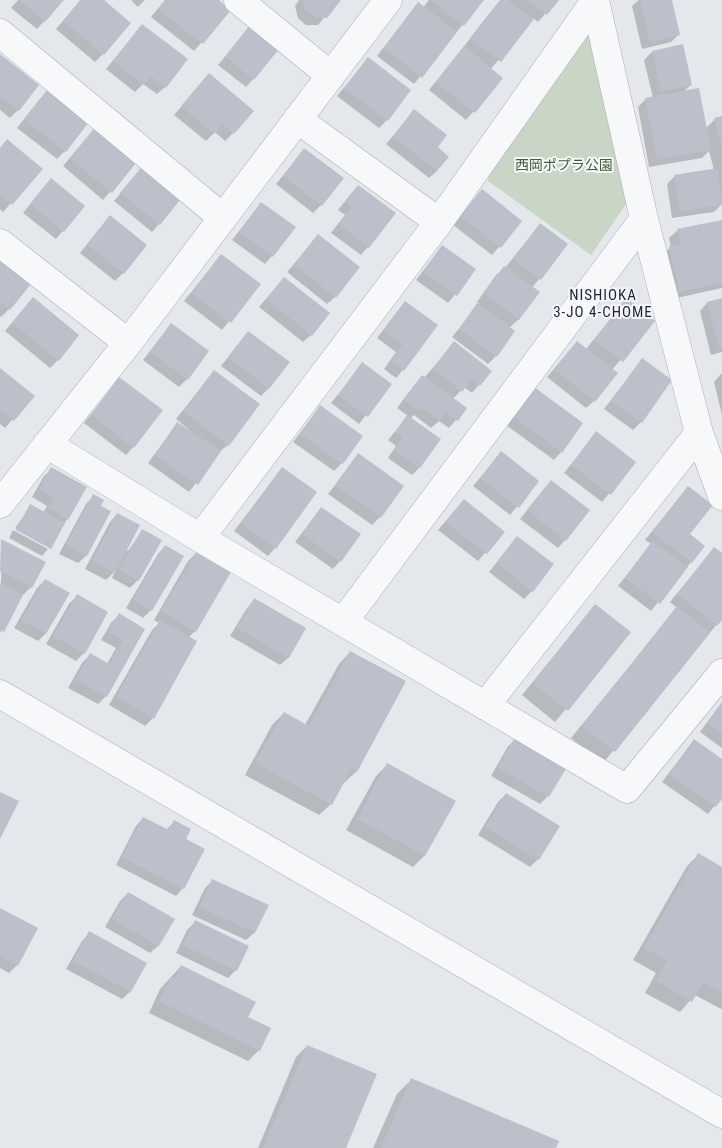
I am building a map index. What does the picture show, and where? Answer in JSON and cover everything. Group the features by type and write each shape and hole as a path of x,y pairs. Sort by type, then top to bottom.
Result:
{"street":[{"path":"238,0 331,76"},
{"path":"0,504 8,476 47,444 128,344 388,0"},
{"path":"595,1 644,219 699,433 722,496"},
{"path":"200,538 439,222 595,1"},
{"path":"0,33 223,218"},
{"path":"297,119 439,222"},
{"path":"343,622 644,219"},
{"path":"0,243 128,344"},
{"path":"485,706 699,433"},
{"path":"47,444 200,538 627,790 722,673"},
{"path":"0,694 722,1114"}],"green space":[{"name":"西岡ポプラ公園","path":"589,26 631,197 591,255 488,181 489,175"}],"building":[{"path":"19,0 64,0 45,22"},
{"path":"80,0 104,0 131,23 104,55 63,21"},
{"path":"165,0 219,0 231,10 203,44 158,9"},
{"path":"303,0 341,0 327,18 315,17 305,10"},
{"path":"430,0 484,0 464,26"},
{"path":"500,0 508,0 534,19 501,62 470,38"},
{"path":"528,0 559,0 547,15"},
{"path":"640,0 672,0 680,35 650,42"},
{"path":"418,2 457,32 422,78 384,48"},
{"path":"142,24 188,59 166,88 151,76 144,85 113,61"},
{"path":"249,26 279,49 254,80 225,57"},
{"path":"683,44 692,85 661,92 652,51"},
{"path":"464,46 503,78 475,113 436,82"},
{"path":"0,54 39,85 19,111 0,96"},
{"path":"368,57 411,90 388,121 344,88"},
{"path":"209,73 254,111 234,134 223,124 214,134 181,106"},
{"path":"699,88 711,150 657,160 645,98"},
{"path":"47,90 89,122 66,152 24,119"},
{"path":"414,109 447,135 438,147 449,157 437,171 393,136"},
{"path":"722,116 722,144 721,144 714,118"},
{"path":"97,125 139,159 112,193 70,158"},
{"path":"7,139 43,169 12,205 0,195 0,148"},
{"path":"304,148 344,178 322,206 283,176"},
{"path":"144,164 184,195 160,225 120,193"},
{"path":"718,168 722,205 680,211 674,175"},
{"path":"51,178 85,206 64,232 30,204"},
{"path":"358,185 396,213 369,248 338,224 352,207 345,201"},
{"path":"482,189 522,221 501,248 460,216"},
{"path":"261,202 296,227 273,257 239,232"},
{"path":"110,215 147,245 124,274 87,244"},
{"path":"722,220 722,283 679,292 669,246 680,244 677,229"},
{"path":"540,223 568,244 541,280 513,259"},
{"path":"318,234 360,267 336,298 294,264"},
{"path":"442,245 476,269 457,296 423,272"},
{"path":"221,254 261,284 231,323 191,293"},
{"path":"0,258 31,284 10,310 0,301"},
{"path":"504,266 540,292 519,320 484,293"},
{"path":"284,277 330,313 312,336 266,299"},
{"path":"33,297 79,335 59,361 12,323"},
{"path":"626,298 655,321 623,362 594,340"},
{"path":"722,298 722,347 719,348 707,302"},
{"path":"405,301 438,325 404,371 390,361 403,344 383,330"},
{"path":"477,303 515,331 497,357 459,329"},
{"path":"171,323 209,351 188,380 150,352"},
{"path":"248,331 290,362 269,389 228,357"},
{"path":"454,341 492,371 480,386 472,379 462,392 433,368"},
{"path":"577,341 618,373 595,402 554,369"},
{"path":"642,358 672,380 642,423 611,401"},
{"path":"362,362 392,384 368,417 338,395"},
{"path":"0,368 35,396 14,421 0,410"},
{"path":"214,370 260,404 229,446 183,411"},
{"path":"422,375 467,408 458,421 446,413 440,421 422,408 420,411 404,400"},
{"path":"119,377 163,410 134,448 91,415"},
{"path":"534,387 583,423 562,453 513,416"},
{"path":"320,405 363,436 343,464 300,434"},
{"path":"407,415 441,439 420,468 395,450 403,437 395,432"},
{"path":"177,422 221,451 198,485 155,455"},
{"path":"596,431 636,462 611,495 571,465"},
{"path":"501,451 539,481 519,508 480,478"},
{"path":"358,453 404,486 381,518 335,485"},
{"path":"51,467 87,487 68,520 48,508 54,498 39,489"},
{"path":"282,467 317,492 276,549 241,523"},
{"path":"551,480 590,510 566,541 527,510"},
{"path":"688,486 713,505 690,534 705,546 692,563 652,532"},
{"path":"93,494 104,500 101,506 111,511 87,556 66,545"},
{"path":"464,499 505,532 487,554 445,522"},
{"path":"30,504 65,523 51,549 16,530"},
{"path":"321,507 361,534 341,562 302,534"},
{"path":"117,513 140,525 115,573 92,561"},
{"path":"142,529 162,540 139,581 119,570"},
{"path":"517,536 554,564 533,592 496,563"},
{"path":"1,539 46,562 32,588 0,571"},
{"path":"652,541 688,567 660,604 625,578"},
{"path":"165,545 184,556 152,611 133,600"},
{"path":"714,547 722,553 722,620 717,626 677,594"},
{"path":"196,552 231,572 196,632 161,611"},
{"path":"45,579 70,593 46,634 21,620"},
{"path":"0,583 23,595 4,632 0,630"},
{"path":"77,594 108,612 85,654 53,636"},
{"path":"254,598 306,628 289,658 237,628"},
{"path":"595,604 631,632 568,711 532,683"},
{"path":"677,606 710,633 615,752 582,726"},
{"path":"119,613 145,629 107,697 75,680 90,653 109,664 123,640 108,632"},
{"path":"160,620 197,641 154,719 116,697"},
{"path":"350,651 406,681 357,772 351,769 332,805 255,763 284,712 309,726"},
{"path":"722,703 722,734 707,723"},
{"path":"515,737 567,767 549,797 498,768"},
{"path":"694,739 722,759 722,799 716,807 669,774"},
{"path":"387,763 456,801 425,856 357,819"},
{"path":"0,792 19,801 0,839"},
{"path":"506,793 560,826 539,860 485,827"},
{"path":"143,817 169,830 174,820 191,829 186,839 205,849 184,889 122,857"},
{"path":"698,853 722,867 722,993 703,982 692,1002 656,981 667,961 644,948"},
{"path":"212,879 269,905 255,933 199,907"},
{"path":"128,892 175,919 159,946 112,919"},
{"path":"0,908 38,928 18,966 0,956"},
{"path":"195,920 249,946 237,971 183,945"},
{"path":"89,931 147,963 131,992 73,961"},
{"path":"181,965 256,1002 248,1017 271,1028 260,1051 159,1001 171,977 175,978"},
{"path":"307,1045 377,1074 346,1148 263,1148"},
{"path":"411,1078 559,1141 556,1148 381,1148"}],"district":[{"name":"NISHIOKA 3-JO 4-CHOME","path":"603,304"}]}
